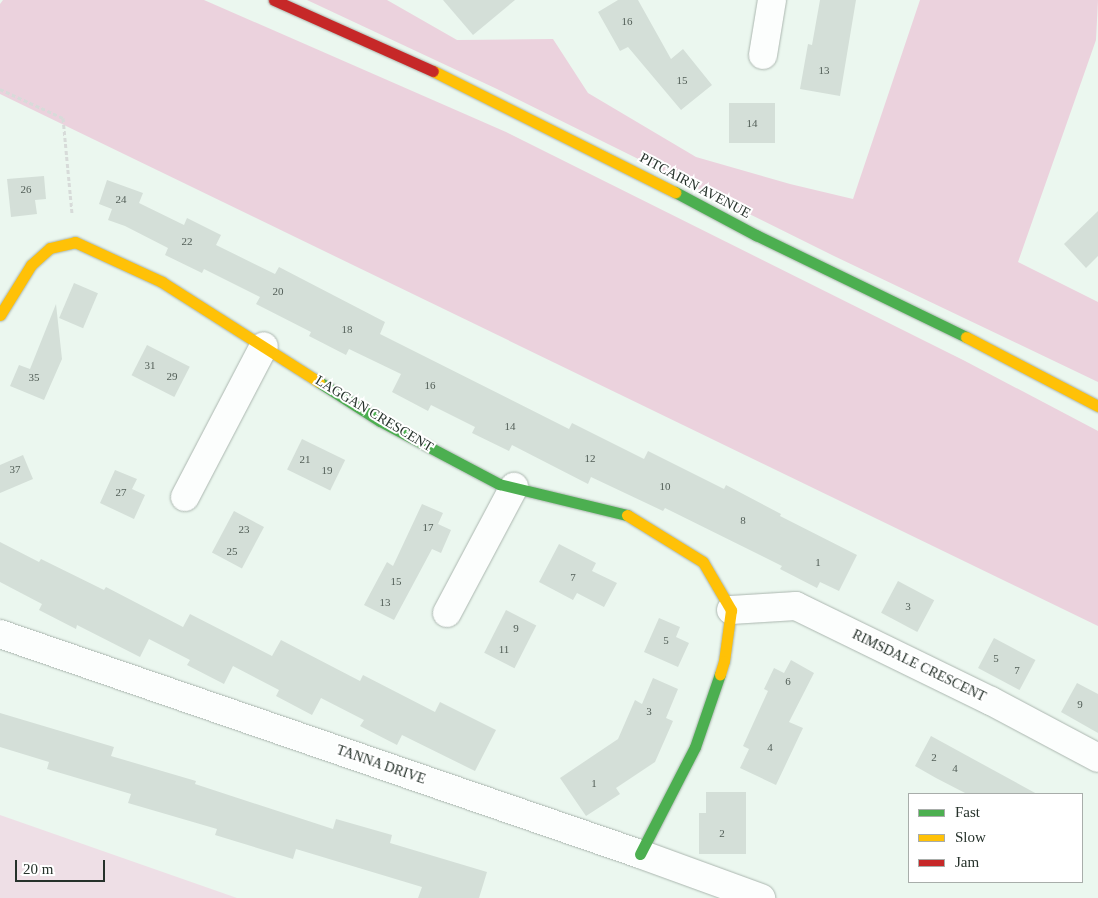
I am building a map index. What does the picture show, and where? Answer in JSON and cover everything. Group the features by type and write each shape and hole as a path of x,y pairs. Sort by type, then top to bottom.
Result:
{"street":[{"name":"PITCAIRN AVENUE","path":"274,0 444,76 756,235 944,325 1098,406"},
{"path":"763,56 772,0"},
{"path":"0,314 31,265 50,248 75,242"},
{"name":"LAGGAN CRESCENT","path":"75,242 162,282 380,421 499,484 626,514 703,562 731,610"},
{"path":"185,497 264,346"},
{"path":"447,613 514,488"},
{"name":"RIMSDALE CRESCENT","path":"731,610 796,606 991,701 1098,758"},
{"path":"640,854 696,747 724,661 731,610"},
{"name":"TANNA DRIVE","path":"0,634 640,854 761,898"}],"path":[{"path":"0,89 63,118 75,242"}],"shaded area":[{"path":"3,0 204,0 506,132 965,361 1098,431 1098,626 0,94 0,4"},
{"path":"307,0 387,0 457,40 553,39 588,93 696,157 790,184 853,199 920,0 1098,0 1096,40 1018,262 1098,302 1098,382 834,256 497,89"},
{"path":"0,815 237,898 0,898"}],"building":[{"path":"443,0 515,0 473,35"},
{"path":"618,0 638,0 671,59 683,49 712,85 681,110 628,47 620,51 598,12"},
{"path":"820,0 856,0 840,96 800,89 808,44 812,45"},
{"path":"729,103 775,103 775,143 729,143"},
{"path":"44,176 46,199 35,200 37,214 11,217 7,179"},
{"path":"107,180 143,193 139,203 184,225 187,218 221,235 216,245 275,274 279,267 385,322 380,334 569,429 572,423 644,459 648,451 724,489 726,485 781,514 780,516 857,555 839,591 820,582 817,588 780,569 782,566 665,508 663,511 591,477 588,484 512,445 509,451 472,433 475,427 431,405 428,411 392,392 401,374 349,349 346,355 309,336 311,332 256,304 260,297 204,269 202,273 165,255 168,248 125,226 108,220 112,209 99,204"},
{"path":"1098,211 1098,256 1086,268 1064,244"},
{"path":"74,283 98,293 83,328 59,318"},
{"path":"56,304 62,359 44,400 10,386 19,365 30,369"},
{"path":"147,345 190,367 174,397 132,375"},
{"path":"302,439 345,460 330,491 287,470"},
{"path":"23,455 33,479 0,493 0,465"},
{"path":"115,470 137,479 132,489 145,495 134,519 100,503"},
{"path":"422,504 443,513 438,524 451,530 441,553 432,549 394,620 364,605 387,562 393,566"},
{"path":"234,511 264,527 242,568 212,552"},
{"path":"0,542 39,562 41,559 104,590 106,587 183,627 190,614 272,656 281,640 360,681 363,675 435,712 440,702 496,730 475,771 402,735 397,745 360,726 364,720 321,698 312,715 276,696 279,690 233,666 224,684 187,665 190,660 149,639 140,657 77,625 76,629 39,610 42,604 0,582"},
{"path":"559,544 596,563 592,571 617,583 604,607 577,593 573,600 539,582"},
{"path":"898,581 934,600 917,632 881,613"},
{"path":"506,610 536,625 515,668 484,653"},
{"path":"659,618 680,627 676,637 689,643 678,667 644,652"},
{"path":"994,638 1035,660 1020,690 978,668"},
{"path":"791,660 814,673 789,722 803,728 776,785 740,768 749,749 743,746 768,691 764,689 774,668 784,673"},
{"path":"653,678 678,689 666,718 673,721 655,762 616,788 620,794 586,816 560,778 618,739 635,700 642,704"},
{"path":"1077,683 1098,694 1098,733 1061,712"},
{"path":"0,713 114,747 111,756 196,781 195,784 333,829 336,819 392,835 390,843 487,872 479,898 418,898 422,887 296,849 293,859 215,835 217,829 128,803 131,794 47,769 49,762 0,747"},
{"path":"931,736 1035,793 965,793 915,766"},
{"path":"706,792 746,792 746,854 699,854 699,813 706,813"}],"traffic: fast":[{"path":"675,192 756,235 966,337"},
{"path":"319,382 380,421 499,484 627,515"},
{"path":"640,854 695,747 720,674"}],"traffic: slow":[{"path":"433,71 675,192"},
{"path":"0,315 31,265 50,248 75,242 162,282 319,382"},
{"path":"966,337 1098,406"},
{"path":"627,515 703,562 731,610 724,661 720,674"}],"traffic: jam":[{"path":"274,0 433,71"}]}
